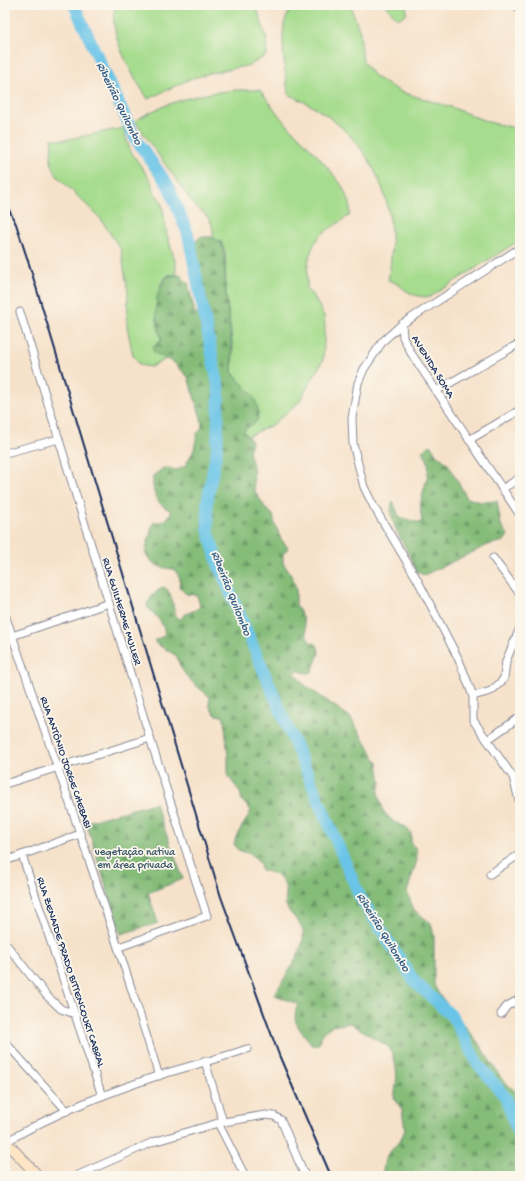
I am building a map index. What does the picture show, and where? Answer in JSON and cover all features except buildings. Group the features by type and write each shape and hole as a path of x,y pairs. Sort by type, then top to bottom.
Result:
{"main road":[{"path":"5,1141 38,1176"}],"street":[{"path":"516,5 520,9"},
{"path":"520,248 402,324 383,341 364,369 358,383 352,418 353,444 364,487 374,507 417,579 459,660 473,696 474,720 513,777 520,804"},
{"name":"RUA GUILHERME MULLER","path":"20,312 150,738 207,916 119,947"},
{"name":"AVENIDA SOMA","path":"402,324 403,337 410,353 520,514"},
{"path":"436,391 520,343"},
{"path":"469,440 520,410"},
{"path":"5,453 59,439"},
{"path":"502,489 520,478"},
{"path":"493,558 520,594"},
{"path":"9,635 109,603"},
{"name":"RUA ANTÔNIO JORGE CHEBABI","path":"5,615 9,635 119,947 159,1076"},
{"path":"473,696 491,691 504,678 506,661 520,628"},
{"path":"487,740 520,717"},
{"path":"5,784 150,738"},
{"path":"5,861 80,834"},
{"path":"490,874 520,854"},
{"name":"RUA ZENAIDE PRADO BITTENCOURT CABRAL","path":"22,855 102,1096"},
{"path":"5,943 47,996 61,1009 75,1014"},
{"path":"501,1014 507,1006 520,999"},
{"path":"5,1042 67,1111"},
{"path":"5,1141 34,1125 102,1096 205,1061 247,1049"},
{"path":"205,1061 221,1122 245,1176"},
{"path":"76,1176 153,1142 221,1122 265,1115 281,1120 305,1176"}],"green space":[{"path":"116,5 256,5 266,36 267,55 250,65 210,73 190,79 148,99 129,67 118,40 114,27"},
{"path":"293,5 352,5 353,13 360,32 363,62 375,77 401,92 451,107 488,122 520,129 520,240 430,297 410,293 394,282 388,280 391,250 390,221 384,194 373,168 358,146 339,125 316,108 289,95 284,60 283,32 285,20"},
{"path":"385,5 407,5 406,14 398,19"},
{"path":"237,90 260,90 281,118 318,156 341,184 350,203 350,215 322,234 313,246 309,260 307,289 314,297 324,316 325,326 323,360 299,402 272,425 248,436 243,431 247,428 240,382 232,372 233,349 226,295 225,251 221,242 213,238 210,220 192,202 135,121 159,108 184,99 210,93"},
{"path":"123,128 130,150 151,181 154,192 162,202 167,235 176,264 176,275 168,275 161,283 160,335 162,340 157,343 166,359 150,367 140,365 133,355 127,327 128,292 121,250 100,218 57,176 51,162 52,139 64,140"},
{"path":"200,237 211,237 221,242 223,248 232,372 255,399 258,413 257,421 243,431 252,441 249,452 253,466 254,490 266,509 273,515 281,539 288,548 283,554 283,563 291,575 296,588 296,605 303,617 307,637 310,642 316,644 318,647 319,653 312,672 306,673 296,670 295,673 303,684 350,717 378,763 381,783 378,792 384,813 394,822 406,827 411,833 411,844 416,848 417,860 407,892 414,910 431,923 434,937 434,985 439,994 477,1041 503,1081 520,1095 520,1176 382,1176 385,1158 401,1139 405,1130 402,1110 394,1097 396,1065 389,1047 350,1023 329,1028 323,1034 318,1045 312,1045 300,1030 296,1021 295,1016 298,1004 274,995 298,955 303,938 302,927 287,909 285,887 281,879 274,874 261,870 259,862 253,856 238,850 234,844 237,835 251,810 242,801 240,792 228,776 228,756 224,717 214,714 209,705 210,697 194,684 185,674 177,656 155,643 155,640 164,636 164,628 147,607 147,604 153,595 164,587 170,594 174,611 178,619 181,619 183,616 200,606 197,595 186,594 179,587 180,578 174,569 157,565 147,557 145,553 153,523 165,521 171,513 170,510 161,504 156,496 153,486 153,476 163,468 177,470 185,466 194,450 197,434 202,427 201,418 188,377 173,362 155,353 152,348 162,340 157,323 156,306 160,289 163,282 169,275 180,275 188,283 195,314 206,310 207,299 190,247"},
{"path":"431,445 436,454 448,464 467,498 481,502 497,501 501,525 508,535 504,541 488,545 424,575 416,571 395,527 391,509 393,501 399,517 419,523 422,521 421,504 428,476 428,463 422,451"},
{"name":"vegetação nativa em área privada","path":"155,803 183,879 148,893 158,923 121,934 86,822"}],"waterway":[{"name":"Ribeirão Quilombo","path":"74,5 135,138 168,185 188,234 219,390 217,448 207,503 208,529 218,564 360,897 414,981 453,1017 478,1064 506,1098 520,1140"}],"railway":[{"path":"5,202 16,224 30,267 221,897 279,1055 331,1176"}]}
